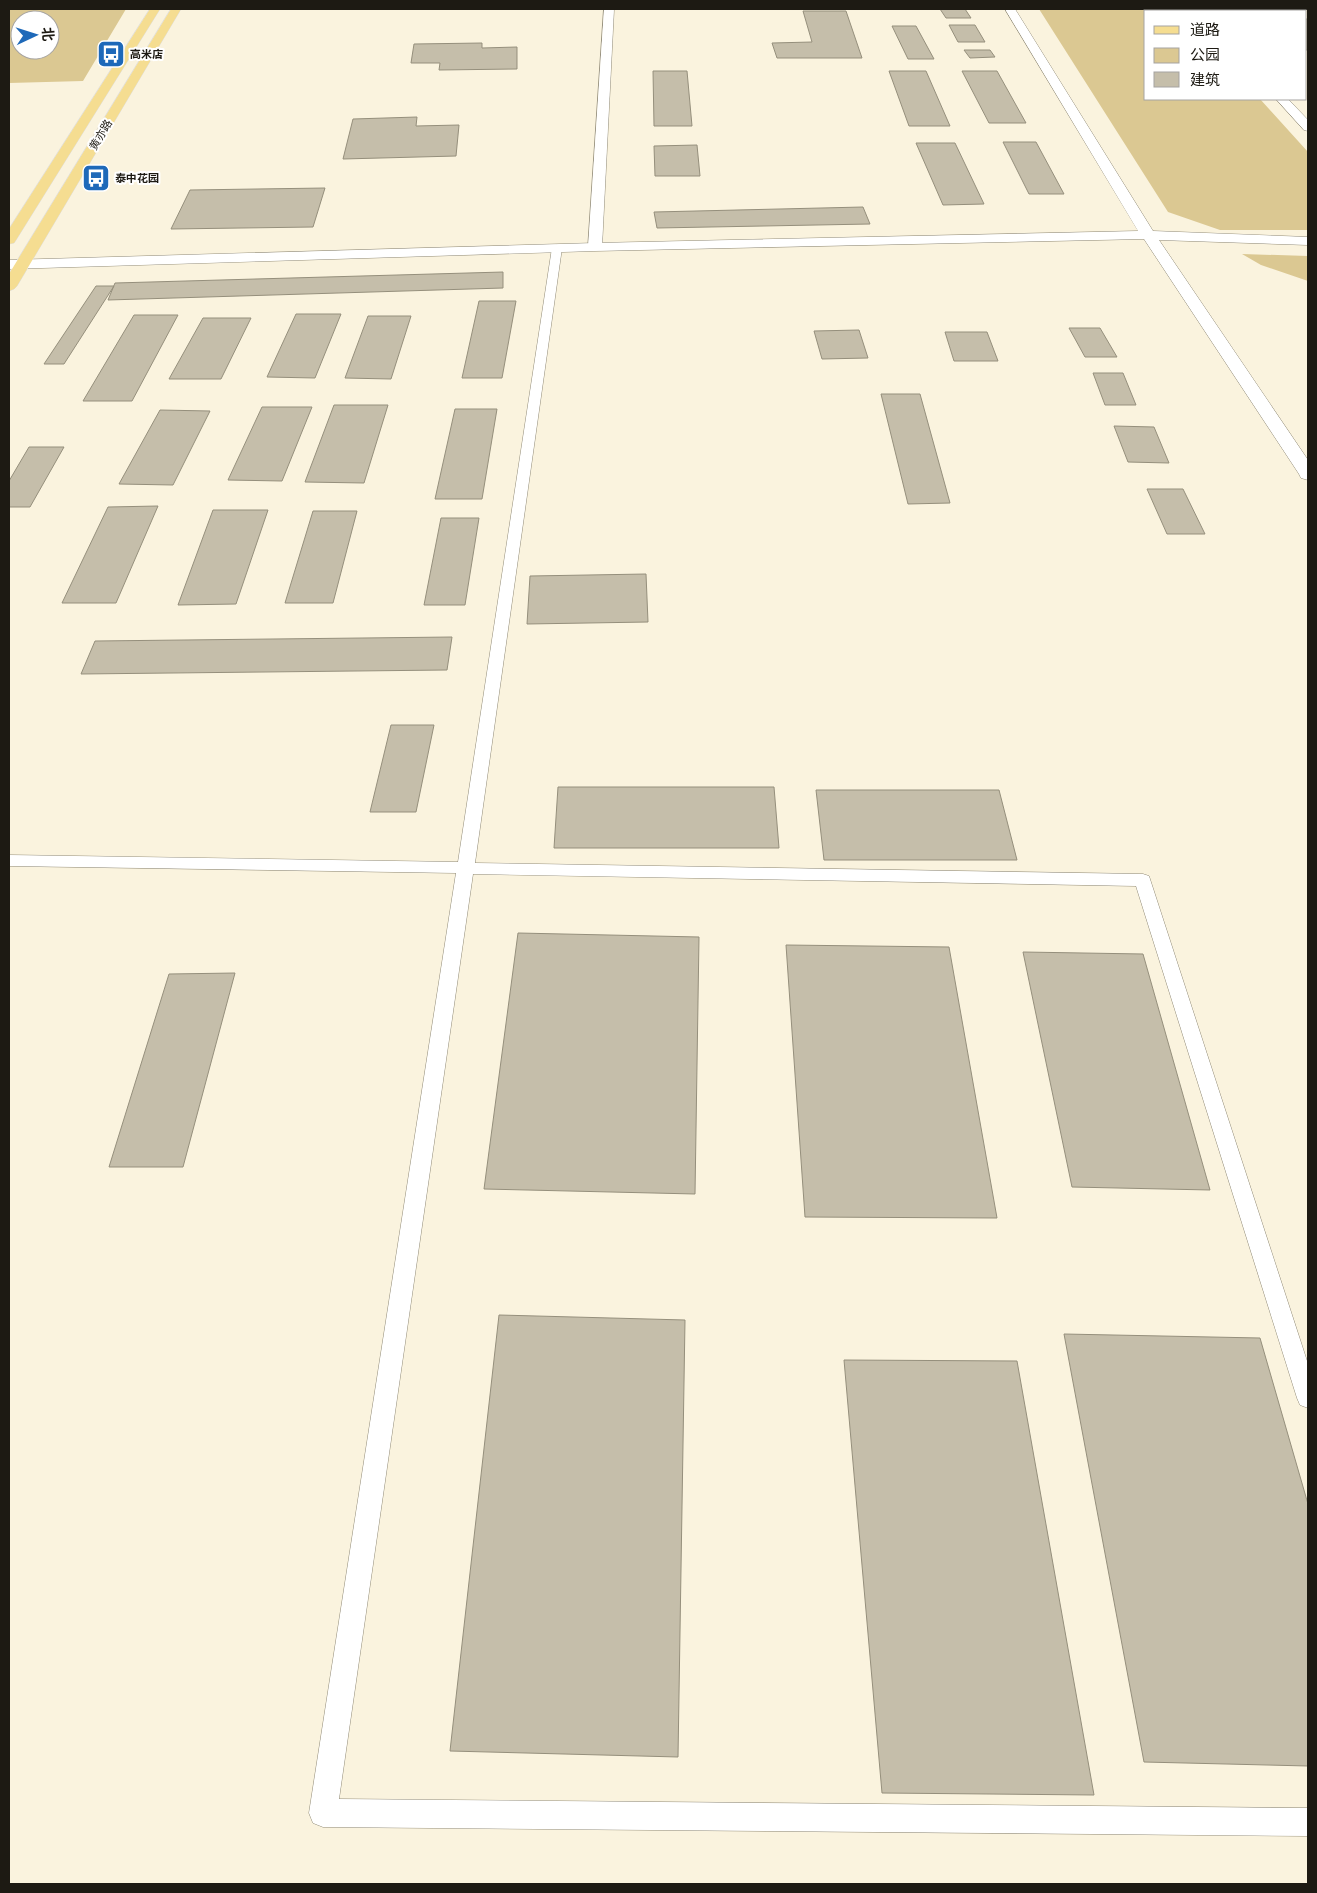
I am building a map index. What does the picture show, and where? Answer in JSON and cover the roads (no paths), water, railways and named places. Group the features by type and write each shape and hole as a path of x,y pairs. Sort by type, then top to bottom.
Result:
{"main road":[{"name":"黄亦路","path":"9,240 155,9"},
{"name":"黄亦路","path":"9,286 16,265 176,9"}],"street":[{"path":"595,247 609,9"},
{"path":"1010,9 1148,235 1308,474"},
{"path":"1283,100 1308,127"},
{"path":"16,265 557,248 1148,235 1308,241"}],"lane":[{"path":"557,248 535,407 323,1813 1308,1822"},
{"path":"9,860 1143,880 1308,1398"}],"place":[{"name":"高米店","path":"111,54"},
{"name":"泰中花园","path":"96,178"}]}
